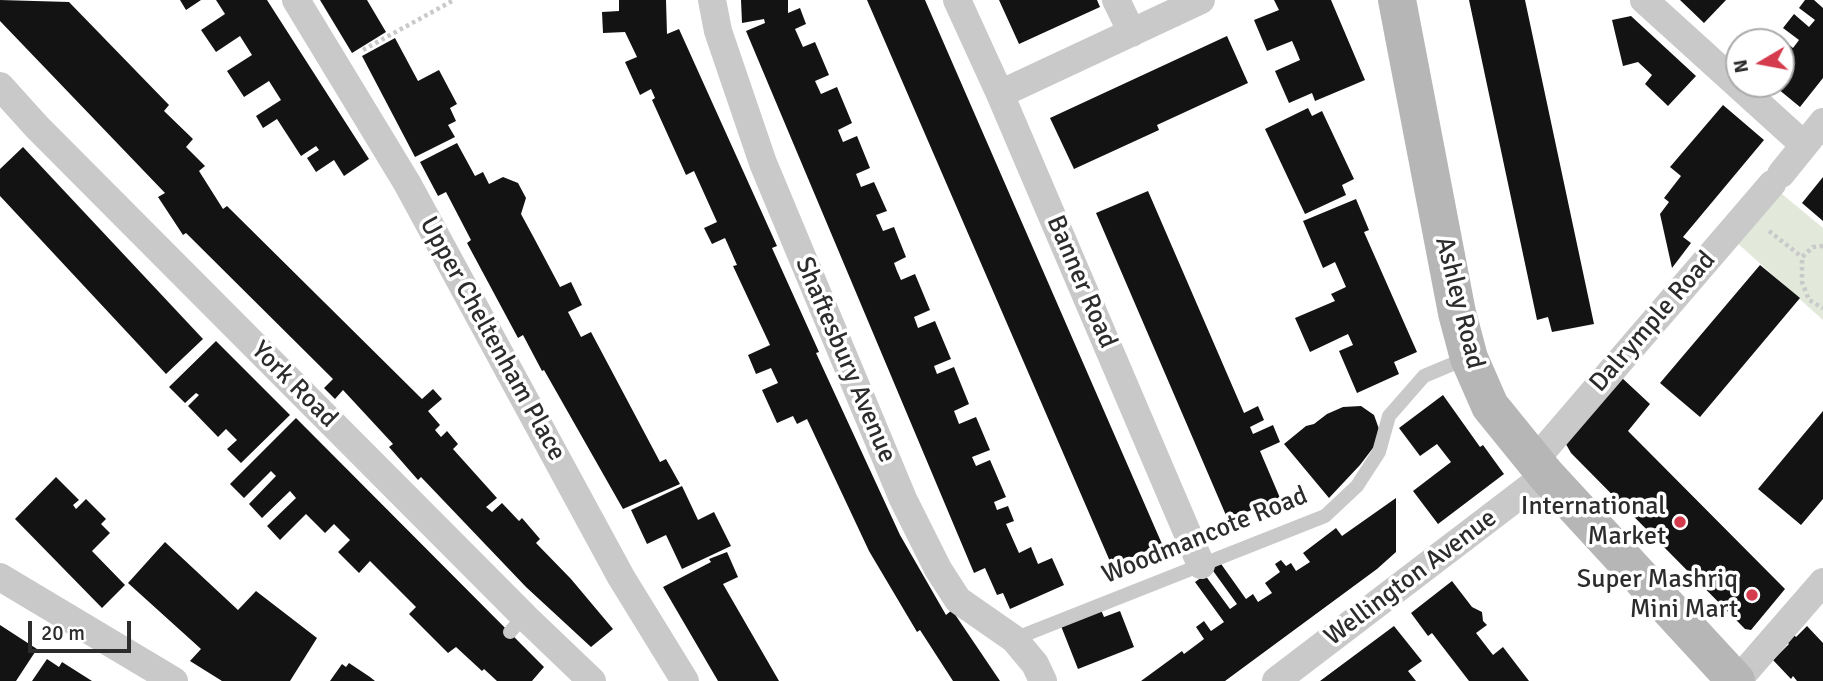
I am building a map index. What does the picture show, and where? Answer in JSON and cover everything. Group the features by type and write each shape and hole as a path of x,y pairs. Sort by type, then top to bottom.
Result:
{"main road":[{"name":"Ashley Road","path":"1397,0 1457,313 1469,358 1490,405 1541,467 1736,681"}],"street":[{"name":"Upper Cheltenham Place","path":"296,0 407,183 621,577 685,681"},
{"name":"Shaftesbury Avenue","path":"712,0 718,32 763,163 903,499 938,569 958,600 1014,639 1035,664 1043,681"},
{"name":"Banner Road","path":"957,0 1000,94 1201,565"},
{"path":"1116,0 1132,33"},
{"path":"1000,94 1201,0"},
{"path":"1644,0 1804,145"},
{"name":"York Road","path":"0,86 517,624 592,681"},
{"name":"Dalrymple Road","path":"1541,467 1823,122"},
{"name":"Wellington Avenue","path":"1276,681 1541,467"},
{"path":"0,577 174,681"},
{"path":"1736,681 1823,582"}],"lane":[{"name":"Woodmancote Road","path":"1014,639 1325,516 1357,486 1379,452 1389,416 1424,376 1469,358"}],"path":[{"path":"335,65 454,0"},
{"path":"1746,215 1802,257"},
{"path":"1823,246 1813,247 1802,257 1802,282 1809,300 1823,308"}],"shaded area":[{"path":"1776,189 1823,228 1823,320 1735,241"}],"building":[{"path":"0,0 69,2 169,105 164,111 193,139 186,147 205,166 199,171 223,209 227,206 422,399 433,389 442,399 428,411 440,425 435,430 441,437 447,431 458,444 453,449 497,498 486,507 492,512 502,503 519,521 522,518 540,539 536,543 613,629 591,647 526,587 421,477 418,480 389,447 393,444 343,390 335,399 324,388 333,379 186,233 183,235 158,197 165,193 0,21"},
{"path":"180,0 201,0 186,10"},
{"path":"216,0 267,0 369,159 344,176 334,160 316,172 307,158 319,150 316,146 301,156 277,119 263,128 256,116 281,100 269,81 244,97 227,71 252,55 240,36 216,52 201,30 225,14"},
{"path":"320,0 367,0 386,32 352,53"},
{"path":"619,0 666,0 667,34 679,29 777,246 772,248 819,352 816,353 900,535 946,615 952,610 1000,681 953,681 920,630 917,632 869,551 807,419 797,424 793,416 777,423 762,390 778,383 771,368 756,374 748,355 770,345 733,266 737,265 725,238 712,244 704,228 717,222 694,171 686,175 652,100 655,98 651,89 640,95 625,62 637,57 625,32 603,33 602,12 619,11"},
{"path":"741,0 788,0 788,13 800,8 806,24 795,29 803,47 815,42 829,75 815,81 821,94 837,87 852,123 838,130 843,142 857,136 870,168 856,174 861,187 874,182 887,211 876,215 883,231 894,227 906,257 894,263 897,271 901,280 915,274 930,310 914,317 918,328 935,321 951,359 934,366 937,374 954,367 969,404 954,411 959,424 976,417 990,450 972,457 976,466 990,460 1006,497 994,502 997,510 1008,506 1014,521 1006,524 1019,553 1031,547 1038,564 1052,558 1064,585 1010,609 1003,593 997,595 985,568 974,573 746,31 765,23 764,19 742,23"},
{"path":"867,0 925,0 1162,544 1112,566"},
{"path":"999,0 1097,0 1100,7 1019,44"},
{"path":"1274,0 1331,0 1365,80 1315,101 1312,93 1289,103 1275,71 1300,60 1296,50 1292,41 1267,51 1254,20 1279,10"},
{"path":"1469,0 1525,0 1594,324 1552,332 1548,317 1537,320"},
{"path":"1680,0 1726,0 1704,23"},
{"path":"1805,0 1814,0 1823,8 1823,78 1800,107 1789,98 1795,98 1795,45 1799,40 1795,37 1795,28 1783,28 1794,14 1809,27 1815,20 1799,8"},
{"path":"1631,16 1696,76 1668,106 1645,84 1652,75 1638,62 1623,66 1612,20"},
{"path":"1227,36 1248,83 1157,125 1159,130 1074,169 1050,118"},
{"path":"395,38 418,81 439,70 457,104 450,108 456,121 448,125 455,137 415,157 362,56"},
{"path":"1723,105 1764,140 1683,237 1691,243 1672,268 1660,214 1669,202 1664,198 1681,176 1670,167"},
{"path":"1308,108 1312,116 1322,111 1354,179 1342,185 1346,195 1305,214 1265,129"},
{"path":"457,143 475,176 483,172 489,184 503,177 518,183 526,198 521,214 560,287 571,282 582,305 568,312 581,337 591,332 660,462 666,459 680,484 623,509 523,335 518,338 467,243 471,240 446,192 438,196 420,162"},
{"path":"23,147 203,339 166,374 0,196 0,169"},
{"path":"1823,177 1823,221 1802,203"},
{"path":"1148,191 1244,413 1258,406 1264,420 1250,427 1253,434 1273,425 1280,442 1260,451 1280,498 1228,520 1096,213"},
{"path":"1356,199 1369,230 1364,232 1417,352 1394,362 1399,374 1357,393 1339,351 1353,345 1348,334 1310,352 1295,318 1335,301 1331,294 1346,287 1335,262 1323,268 1303,221"},
{"path":"1760,265 1800,298 1700,417 1660,383"},
{"path":"216,341 290,415 241,463 227,449 237,440 226,429 218,437 188,406 199,395 196,393 185,403 169,387"},
{"path":"1621,377 1650,404 1628,431 1785,589 1751,630 1745,629 1571,453 1563,439"},
{"path":"1443,395 1480,447 1483,445 1504,474 1438,524 1413,491 1451,462 1437,444 1420,456 1399,428"},
{"path":"1361,406 1374,415 1379,429 1376,444 1329,498 1284,444 1306,426 1314,424 1327,414 1343,407"},
{"path":"1823,411 1823,499 1801,525 1758,489"},
{"path":"296,418 544,667 532,681 497,681 456,647 448,653 409,614 416,607 370,561 359,573 338,552 350,540 334,524 325,533 306,514 280,540 267,526 296,498 290,491 262,518 249,504 276,476 271,471 244,498 230,484"},
{"path":"56,477 79,500 73,505 76,509 86,499 106,519 101,524 110,533 92,551 125,585 102,608 15,519"},
{"path":"682,486 698,520 714,512 731,546 682,569 666,535 647,544 631,510"},
{"path":"1396,498 1396,552 1377,569 1225,681 1141,681 1182,651 1184,654 1204,639 1196,627 1204,621 1211,631 1224,622 1195,582 1205,575 1230,609 1237,604 1211,568 1219,561 1246,599 1253,594 1258,602 1272,593 1265,583 1280,572 1275,564 1281,560 1286,566 1291,563 1296,571 1310,562 1303,553 1336,528 1342,536"},
{"path":"165,542 238,610 256,591 317,638 290,681 222,681 190,661 201,649 128,583"},
{"path":"727,552 738,577 723,584 779,681 718,681 663,587 711,562 709,559"},
{"path":"1452,581 1472,607 1482,612 1483,621 1487,625 1476,633 1493,655 1503,647 1529,681 1469,681 1432,633 1428,636 1411,613"},
{"path":"1101,610 1104,617 1120,611 1134,647 1078,669 1061,626"},
{"path":"0,625 37,649 16,681 0,681"},
{"path":"1394,626 1422,661 1408,671 1416,681 1320,681"},
{"path":"1807,626 1823,643 1823,681 1797,681 1793,676 1791,679 1773,660 1789,644 1786,641 1793,634 1796,637"},
{"path":"47,659 59,667 62,662 92,681 32,681"},
{"path":"349,663 375,681 330,681 342,664 346,667"}],"place":[{"name":"International Market","path":"1680,522"},
{"name":"Super Mashriq Mini Mart","path":"1752,595"}]}
